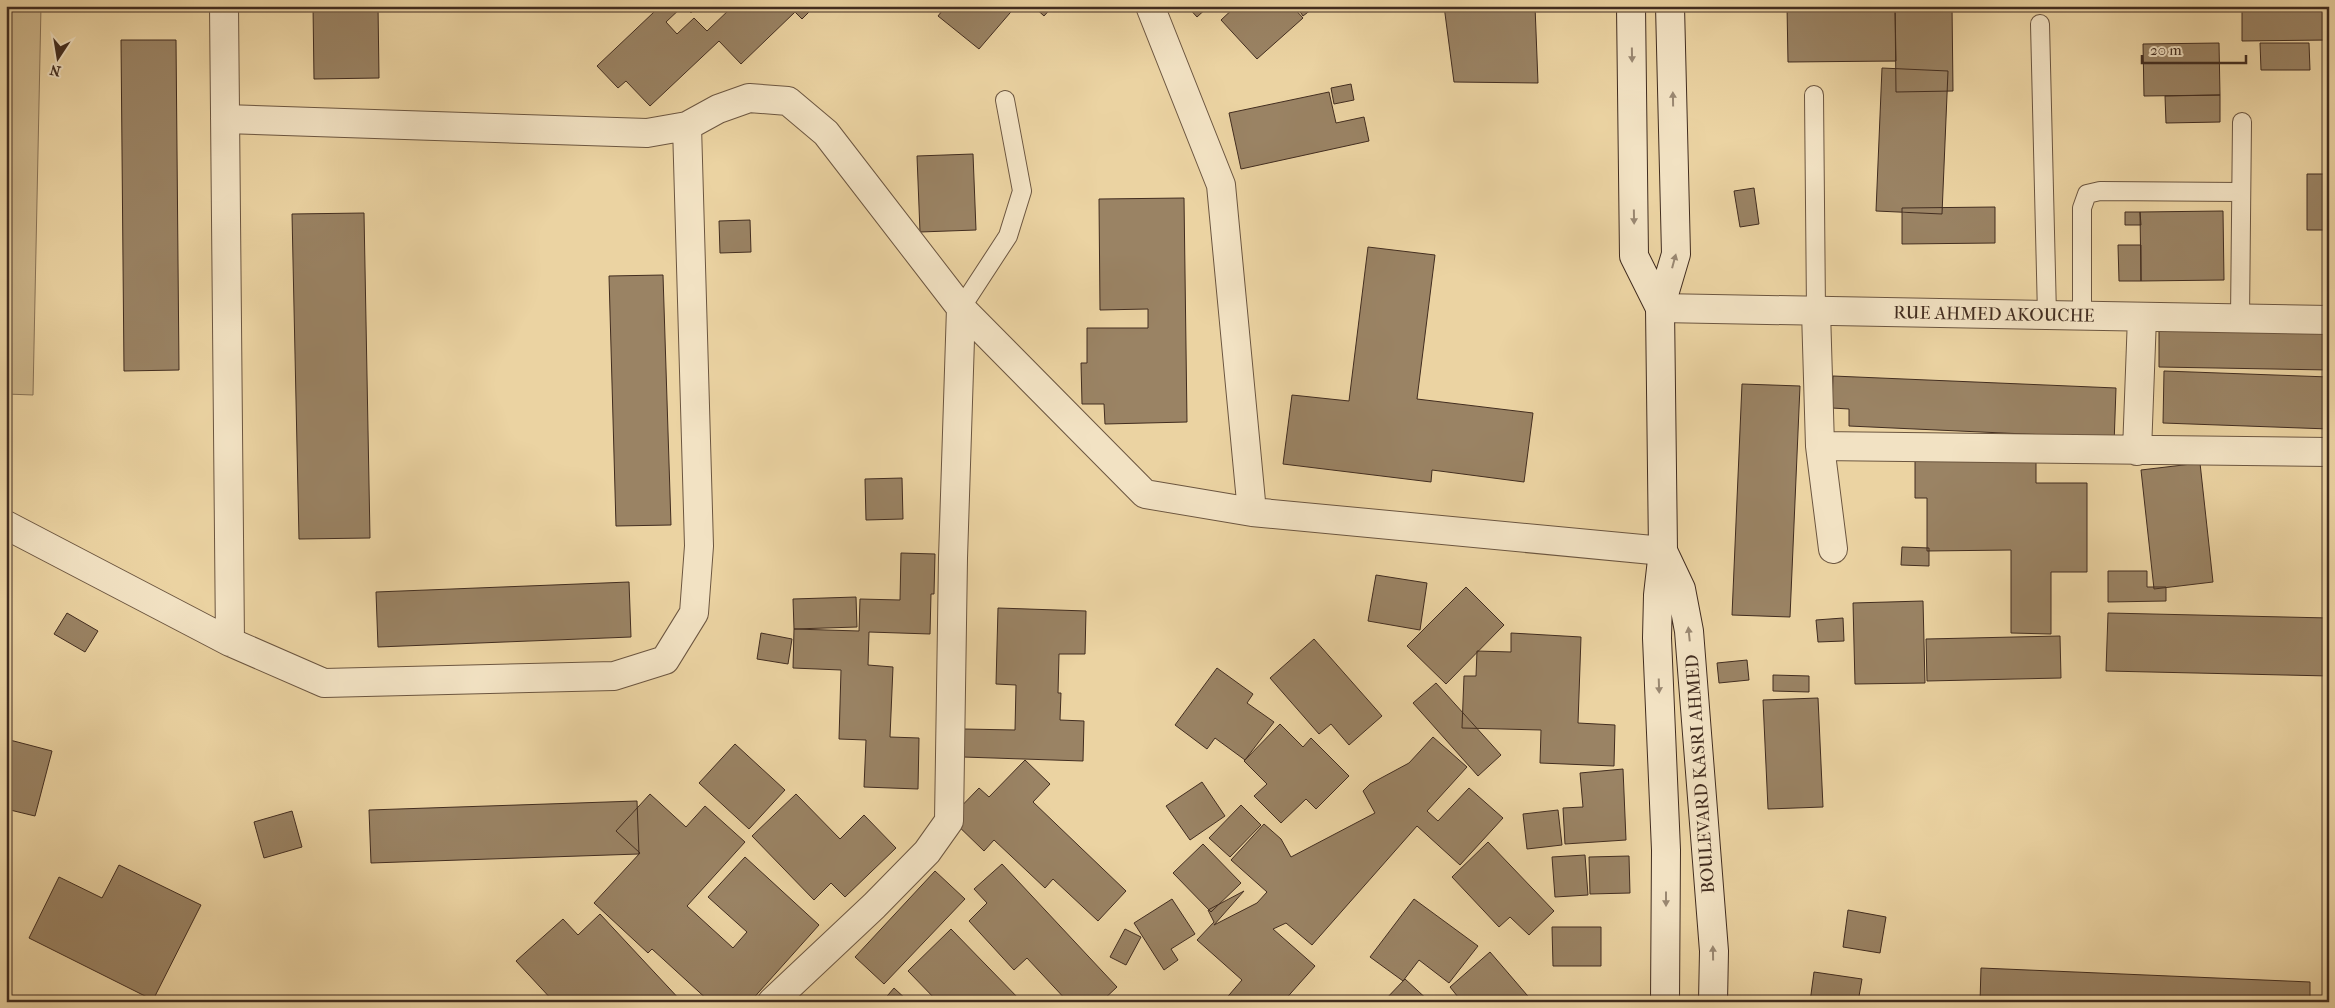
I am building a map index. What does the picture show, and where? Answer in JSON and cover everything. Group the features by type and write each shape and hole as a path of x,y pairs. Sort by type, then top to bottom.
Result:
{"street":[{"path":"224,6 230,642"},
{"path":"1150,6 1221,185 1252,512"},
{"name":"BOULEVARD KASRI AHMED","path":"1631,6 1634,256 1660,308"},
{"name":"BOULEVARD KASRI AHMED","path":"1665,1002 1666,850 1657,638 1658,596 1663,551 1660,308 1676,254 1670,6"},
{"path":"225,119 647,133 687,126 718,109 749,98 788,101 826,132 961,308 1145,494 1252,512 1663,551"},
{"path":"6,525 230,642 324,683 614,676 665,660 694,613 699,546 687,126"},
{"path":"772,1002 874,906 927,852 949,821 953,568 961,308"},
{"name":"RUE AHMED AKOUCHE","path":"1660,308 2329,320"},
{"path":"1816,310 1820,446 1833,549"},
{"path":"2137,451 2142,317"},
{"path":"1820,446 2329,452"},
{"name":"BOULEVARD KASRI AHMED","path":"1663,551 1681,588 1689,631 1714,951 1713,1002"}],"lane":[{"path":"2040,24 2047,315"},
{"path":"1814,95 1816,310"},
{"path":"961,308 1008,236 1022,190 1005,100"},
{"path":"2240,318 2242,122"},
{"path":"2082,316 2082,208 2087,194 2100,191 2241,192"}],"shaded area":[{"path":"6,6 41,6 33,395 6,394"}],"building":[{"path":"313,6 378,6 379,78 314,79"},
{"path":"649,6 683,6 666,22 677,34 694,18 707,31 733,6 815,6 802,19 795,12 741,64 719,41 650,106 626,81 618,88 597,66 654,12"},
{"path":"684,6 698,6 691,13"},
{"path":"946,6 1016,6 979,49 938,16"},
{"path":"1033,6 1053,6 1044,16"},
{"path":"1187,6 1209,6 1197,17"},
{"path":"1236,6 1292,6 1303,18 1257,59 1221,20"},
{"path":"1296,6 1316,6 1303,16"},
{"path":"1444,6 1535,6 1538,83 1454,82"},
{"path":"1787,6 1895,6 1896,61 1788,62"},
{"path":"1895,6 1952,6 1953,91 1896,92"},
{"path":"2242,6 2325,6 2326,40 2242,41"},
{"path":"2325,33 2329,33 2329,68 2326,68"},
{"path":"121,40 176,40 179,370 124,371"},
{"path":"2219,43 2220,95 2144,96 2143,44"},
{"path":"2260,43 2309,43 2310,70 2261,70"},
{"path":"1882,68 1948,71 1942,214 1876,211"},
{"path":"1351,84 1354,100 1334,104 1331,88"},
{"path":"1329,92 1336,123 1364,117 1369,141 1241,169 1229,113"},
{"path":"2220,95 2220,122 2166,123 2165,96"},
{"path":"973,154 976,230 920,232 917,156"},
{"path":"2307,174 2329,174 2329,230 2307,230"},
{"path":"1754,188 1759,224 1740,227 1734,191"},
{"path":"1184,198 1187,422 1105,424 1104,404 1082,404 1081,363 1087,363 1087,328 1148,328 1148,309 1100,310 1099,199"},
{"path":"1995,207 1995,243 1902,244 1902,208"},
{"path":"2223,211 2224,280 2141,281 2140,212"},
{"path":"2125,212 2140,212 2141,225 2125,225"},
{"path":"364,213 370,538 299,539 292,214"},
{"path":"750,220 751,252 720,253 719,221"},
{"path":"2118,245 2141,245 2141,281 2119,281"},
{"path":"1368,247 1435,255 1417,399 1533,413 1524,482 1432,470 1431,482 1283,464 1292,395 1349,401"},
{"path":"663,275 671,525 616,526 609,276"},
{"path":"2159,331 2329,333 2329,370 2159,367"},
{"path":"2164,371 2329,377 2329,429 2163,423"},
{"path":"1833,376 2116,388 2114,445 2069,436 1849,426 1849,409 1832,408"},
{"path":"1742,384 1800,386 1790,617 1732,615"},
{"path":"1915,456 2036,456 2036,483 2087,483 2087,572 2051,572 2051,634 2011,633 2011,550 1927,551 1927,498 1915,498"},
{"path":"2200,463 2213,582 2154,589 2141,470"},
{"path":"902,478 903,519 866,520 865,479"},
{"path":"2329,539 2329,581 2325,581"},
{"path":"1902,547 1929,548 1929,566 1901,565"},
{"path":"901,553 935,554 930,634 869,632 868,665 893,667 890,737 919,738 918,789 864,787 866,740 839,739 841,670 793,668 794,629 859,631 860,599 900,600"},
{"path":"2108,571 2147,571 2147,587 2166,587 2166,601 2108,602"},
{"path":"1376,575 1427,583 1420,630 1368,621"},
{"path":"629,582 631,637 378,647 376,592"},
{"path":"1466,587 1504,625 1446,684 1407,646"},
{"path":"856,597 857,627 794,629 793,599"},
{"path":"1923,601 1925,683 1855,684 1853,603"},
{"path":"998,608 1086,611 1085,654 1059,654 1058,693 1061,693 1060,720 1084,721 1083,761 963,757 964,729 1015,730 1016,685 996,684"},
{"path":"67,613 98,631 85,652 54,634"},
{"path":"2108,613 2329,618 2329,676 2106,671"},
{"path":"1843,618 1844,641 1818,642 1816,620"},
{"path":"761,633 792,639 788,664 757,659"},
{"path":"1511,633 1581,637 1578,723 1615,725 1614,766 1540,763 1541,730 1462,728 1464,676 1476,676 1477,651 1511,652"},
{"path":"2060,636 2061,678 1927,681 1926,639"},
{"path":"1314,639 1382,716 1349,745 1331,724 1319,734 1270,678"},
{"path":"1747,660 1749,680 1719,683 1717,663"},
{"path":"1217,668 1253,694 1247,703 1274,722 1245,760 1215,738 1207,749 1175,725"},
{"path":"1773,675 1809,676 1809,692 1773,691"},
{"path":"1436,683 1501,755 1478,776 1413,703"},
{"path":"1818,698 1823,807 1768,809 1763,700"},
{"path":"1280,724 1303,747 1311,738 1349,776 1316,809 1306,799 1281,823 1254,796 1267,784 1244,761"},
{"path":"1433,737 1467,767 1427,811 1438,821 1469,788 1503,818 1460,865 1417,826 1312,945 1286,923 1273,929 1315,966 1283,1002 1223,1002 1242,980 1197,940 1214,922 1208,910 1244,891 1214,925 1257,903 1267,892 1231,860 1264,824 1281,839 1291,857 1375,813 1363,791 1370,784 1409,763"},
{"path":"6,739 52,751 35,816 6,809"},
{"path":"735,744 785,790 749,829 699,783"},
{"path":"1025,760 1050,784 1033,802 1126,891 1098,921 1053,879 1045,888 994,840 984,851 950,818 979,788 989,797"},
{"path":"1623,769 1626,840 1565,844 1563,808 1583,807 1580,773"},
{"path":"1202,782 1225,816 1190,840 1166,806"},
{"path":"650,794 686,827 705,806 745,842 687,906 733,948 747,932 708,897 745,857 819,925 750,1002 710,1002 652,949 648,953 594,903 640,853 616,831"},
{"path":"796,794 840,839 864,815 896,848 845,897 831,883 814,900 752,836"},
{"path":"637,801 639,854 371,863 369,810"},
{"path":"1241,805 1261,825 1230,857 1209,838"},
{"path":"1558,810 1562,845 1527,849 1523,814"},
{"path":"292,811 302,847 264,858 254,822"},
{"path":"1488,842 1554,911 1529,935 1510,917 1499,927 1452,877"},
{"path":"1203,844 1241,883 1211,912 1173,873"},
{"path":"1585,855 1588,895 1555,897 1552,857"},
{"path":"1629,856 1630,893 1590,894 1589,857"},
{"path":"1002,864 1117,987 1101,1002 1068,1002 1027,958 1014,970 969,921 987,903 974,889"},
{"path":"119,865 201,905 153,1000 29,938 59,877 102,898"},
{"path":"935,871 965,899 884,984 855,957"},
{"path":"1172,899 1195,934 1171,949 1178,960 1164,970 1134,923"},
{"path":"1414,899 1478,946 1449,983 1419,960 1403,981 1370,957"},
{"path":"1848,910 1886,917 1880,953 1843,947"},
{"path":"600,914 682,1002 603,1002 600,998 597,1002 554,1002 516,961 563,919 578,935"},
{"path":"1552,927 1601,927 1601,966 1553,966"},
{"path":"951,929 1022,1002 938,1002 908,971"},
{"path":"1125,929 1141,937 1126,965 1110,957"},
{"path":"1490,952 1533,1002 1462,1002 1450,987"},
{"path":"1981,968 2310,982 2310,1002 1980,1002"},
{"path":"1814,972 1862,979 1858,1002 1810,1002"},
{"path":"1405,979 1430,1002 1383,1002"},
{"path":"894,988 909,1002 882,1002"}]}
